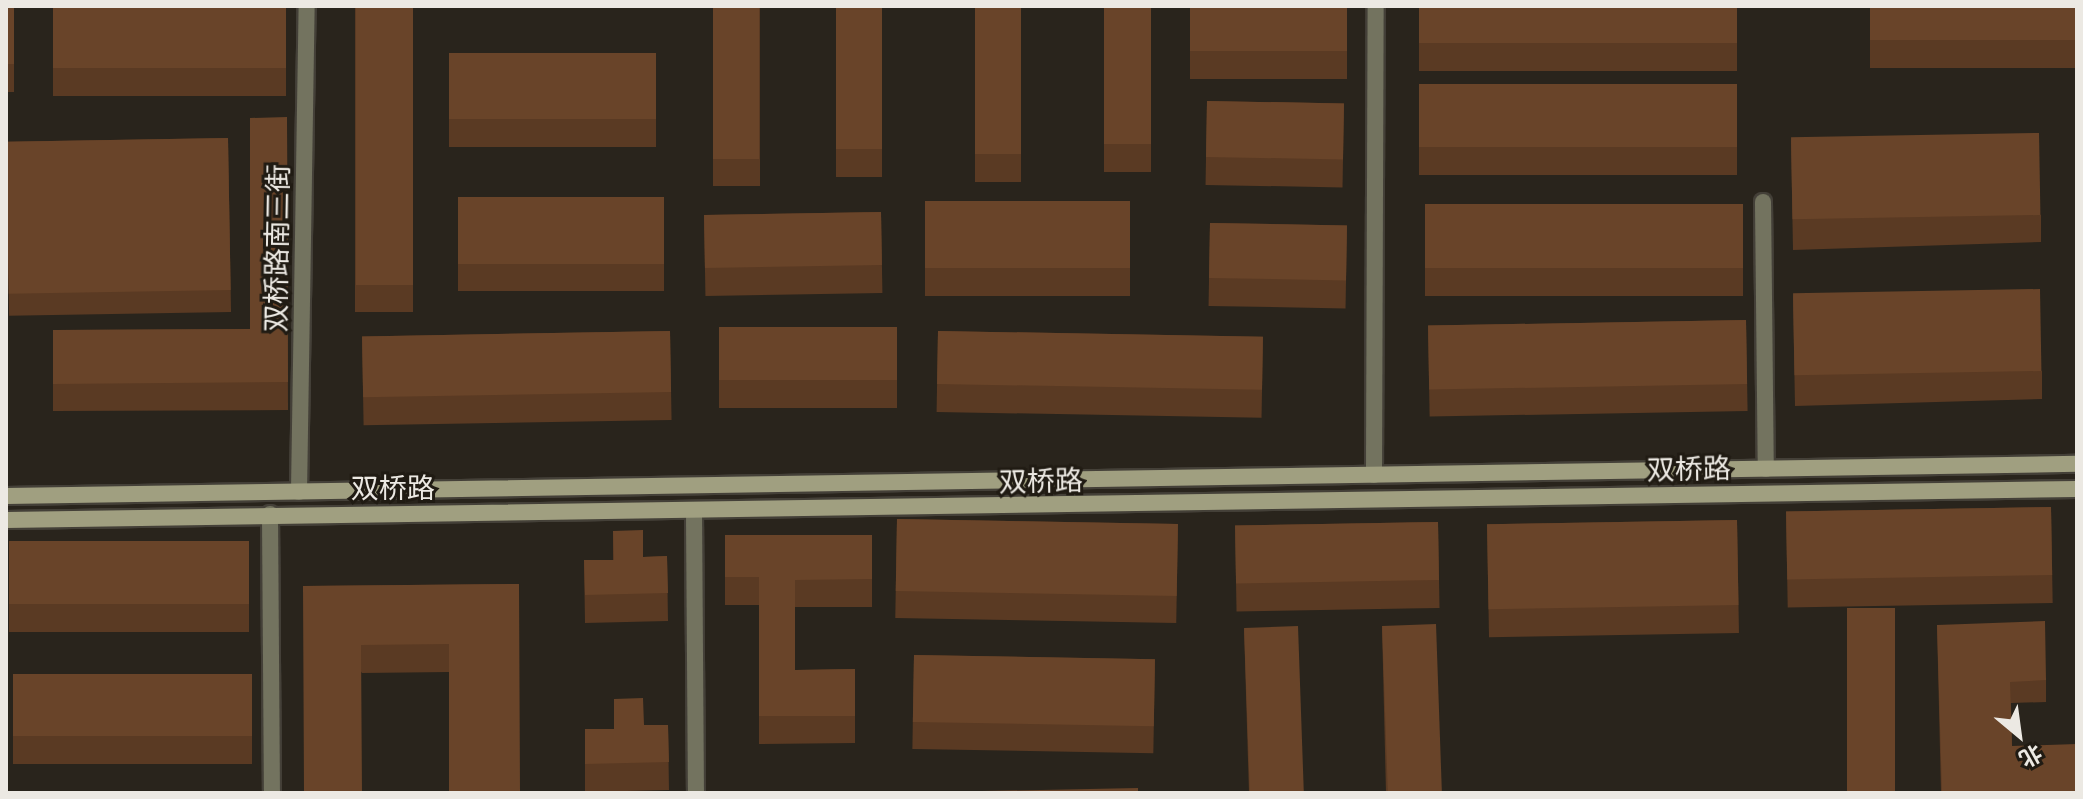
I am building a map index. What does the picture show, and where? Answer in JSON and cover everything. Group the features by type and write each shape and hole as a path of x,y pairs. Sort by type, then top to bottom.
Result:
{"main road":[{"name":"双桥路","path":"6,496 2077,464"},
{"name":"双桥路","path":"6,520 270,514 694,513 2077,489"}],"street":[{"name":"双桥路南三街","path":"299,492 307,6"},
{"path":"1374,475 1376,6"},
{"path":"1763,202 1766,469"},
{"path":"694,513 696,793"},
{"path":"270,514 272,793"}],"building":[{"path":"6,6 14,6 14,64 6,64"},
{"path":"53,6 286,6 286,68 53,68"},
{"path":"356,6 413,6 413,285 356,285"},
{"path":"713,6 759,6 759,159 713,159"},
{"path":"836,6 882,6 882,149 836,149"},
{"path":"975,6 1021,6 1021,154 975,154"},
{"path":"1104,6 1151,6 1151,144 1104,144"},
{"path":"1190,6 1347,6 1347,51 1190,51"},
{"path":"1419,6 1737,6 1737,43 1419,43"},
{"path":"1870,6 2077,6 2077,40 1870,40"},
{"path":"449,53 656,53 656,119 449,119"},
{"path":"1419,84 1737,84 1737,147 1419,147"},
{"path":"1207,101 1344,103 1343,159 1206,157"},
{"path":"287,117 288,382 53,384 53,330 250,329 250,118"},
{"path":"2039,133 2040,215 1792,219 1791,137"},
{"path":"228,138 231,290 9,294 6,142"},
{"path":"458,197 664,197 664,264 458,264"},
{"path":"925,201 1130,201 1130,268 925,268"},
{"path":"1425,204 1743,204 1743,268 1425,268"},
{"path":"881,212 882,265 705,268 704,215"},
{"path":"1210,223 1347,225 1346,280 1209,278"},
{"path":"2040,289 2041,371 1794,375 1793,293"},
{"path":"1746,320 1747,384 1429,390 1428,326"},
{"path":"719,327 897,327 897,380 719,380"},
{"path":"670,331 671,392 363,397 362,336"},
{"path":"938,331 1263,337 1262,390 937,384"},
{"path":"2051,507 2052,575 1787,580 1786,512"},
{"path":"897,519 1178,524 1177,596 896,591"},
{"path":"1737,520 1738,605 1489,609 1487,524"},
{"path":"1438,522 1439,580 1236,584 1235,526"},
{"path":"643,530 643,557 667,556 668,593 585,595 584,560 614,560 613,531"},
{"path":"725,535 872,535 872,579 795,580 795,670 855,669 855,716 759,716 759,577 725,577"},
{"path":"9,541 249,541 249,604 9,604"},
{"path":"519,584 520,793 449,793 449,644 361,645 362,793 304,793 303,586"},
{"path":"1847,608 1895,608 1895,793 1847,793"},
{"path":"2045,621 2046,680 2010,682 2012,746 2077,744 2077,793 1942,793 1937,625"},
{"path":"1436,624 1442,793 1388,793 1382,626"},
{"path":"1298,626 1304,793 1250,793 1244,628"},
{"path":"914,655 1155,659 1154,726 913,722"},
{"path":"13,674 252,674 252,736 13,736"},
{"path":"643,698 644,725 668,725 669,762 585,764 585,729 614,729 614,699"},
{"path":"1138,788 1138,793 883,793"}]}
